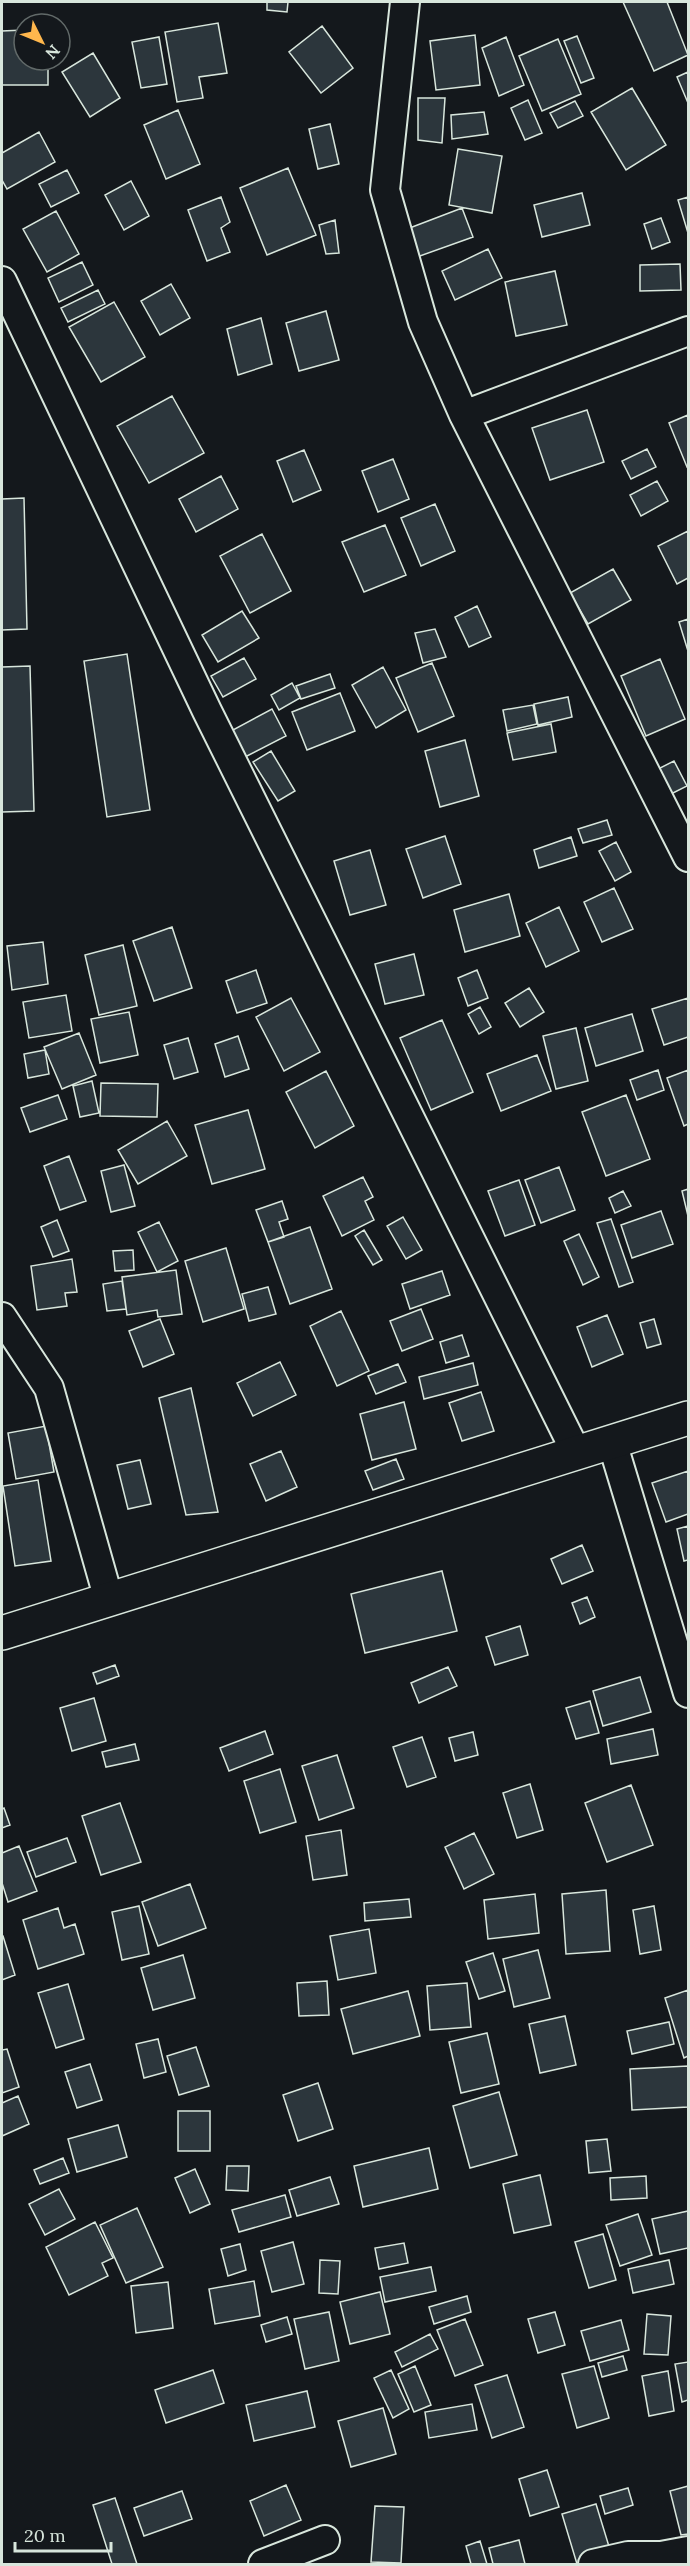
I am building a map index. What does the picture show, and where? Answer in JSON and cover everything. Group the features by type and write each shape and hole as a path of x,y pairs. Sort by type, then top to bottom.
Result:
{"street":[{"path":"405,2 385,190 423,322 464,415 688,857"},
{"path":"4,292 207,711 576,1452"},
{"path":"464,415 688,331"},
{"path":"2,1317 49,1388 109,1600"},
{"path":"2,1633 688,1418"},
{"path":"612,1442 688,1693"},
{"path":"268,2564 325,2540"},
{"path":"593,2565 628,2556 661,2556 688,2551"}],"building":[{"path":"267,2 288,2 287,12 267,10"},
{"path":"623,2 667,2 688,55 654,71"},
{"path":"218,23 227,73 199,77 203,98 177,102 165,32"},
{"path":"322,26 353,68 321,93 289,52"},
{"path":"2,31 12,31 12,72 48,72 48,85 2,85"},
{"path":"475,35 480,85 436,90 430,41"},
{"path":"577,36 594,78 581,83 564,41"},
{"path":"159,37 167,84 141,88 132,42"},
{"path":"506,37 524,85 499,96 482,48"},
{"path":"558,39 581,94 542,111 519,56"},
{"path":"93,53 120,98 90,117 62,72 72,72 72,66"},
{"path":"688,72 688,103 677,77"},
{"path":"632,88 666,145 626,170 591,112"},
{"path":"418,98 445,98 442,143 418,140"},
{"path":"528,100 542,133 525,140 511,108"},
{"path":"575,101 583,116 558,128 550,113"},
{"path":"178,110 200,164 166,179 144,125"},
{"path":"484,112 488,134 452,139 451,115"},
{"path":"330,124 339,164 318,169 309,129"},
{"path":"39,132 55,162 7,189 2,180 2,153"},
{"path":"458,149 502,156 492,213 449,205"},
{"path":"288,168 316,235 267,255 240,188"},
{"path":"67,170 79,193 51,207 39,184"},
{"path":"131,181 149,216 124,230 105,195"},
{"path":"582,193 590,225 542,237 534,205"},
{"path":"221,197 230,222 221,228 230,252 207,261 188,210"},
{"path":"688,197 688,233 678,200"},
{"path":"462,208 473,237 417,257 407,229"},
{"path":"56,211 79,254 47,272 23,229"},
{"path":"661,218 670,242 652,249 644,224"},
{"path":"335,220 339,253 326,254 319,225"},
{"path":"488,249 502,278 455,300 442,271"},
{"path":"82,262 93,285 59,302 48,278"},
{"path":"680,264 681,290 640,291 640,265"},
{"path":"555,271 567,325 516,336 505,282"},
{"path":"171,284 190,318 160,335 141,301"},
{"path":"98,290 105,304 68,322 61,308"},
{"path":"114,302 145,357 101,382 69,327"},
{"path":"326,311 339,360 299,371 286,323"},
{"path":"261,318 272,364 238,375 227,329"},
{"path":"172,396 204,453 149,483 117,426"},
{"path":"587,410 604,462 550,480 532,428"},
{"path":"688,415 688,466 687,467 669,423"},
{"path":"647,449 656,467 631,479 622,461"},
{"path":"304,450 321,490 293,502 277,461"},
{"path":"393,459 409,499 378,512 362,471"},
{"path":"221,476 238,509 196,532 179,499"},
{"path":"657,481 668,501 641,516 630,495"},
{"path":"24,498 27,629 2,630 2,499"},
{"path":"435,504 455,551 421,566 401,518"},
{"path":"385,525 406,575 364,592 342,542"},
{"path":"688,531 688,578 677,584 658,546"},
{"path":"262,534 291,591 250,613 220,556"},
{"path":"613,569 631,600 588,624 570,593"},
{"path":"477,606 491,637 469,647 455,617"},
{"path":"242,611 259,638 218,662 202,635"},
{"path":"688,619 688,651 679,622"},
{"path":"435,629 446,657 423,663 415,633"},
{"path":"127,654 150,810 107,817 84,661"},
{"path":"244,658 256,679 223,697 211,676"},
{"path":"660,659 685,719 646,736 621,676"},
{"path":"432,663 454,716 418,732 396,678"},
{"path":"30,666 34,811 2,812 2,667"},
{"path":"383,667 406,710 376,728 352,685"},
{"path":"330,674 335,688 301,699 296,686"},
{"path":"292,683 300,698 279,710 271,695"},
{"path":"340,693 355,731 307,750 292,712"},
{"path":"568,697 572,717 538,725 534,704"},
{"path":"533,705 537,724 507,731 503,710"},
{"path":"272,709 286,736 245,757 231,731"},
{"path":"551,724 556,752 513,760 507,733"},
{"path":"465,740 479,796 440,807 425,751"},
{"path":"271,751 295,791 278,801 253,762"},
{"path":"674,761 687,786 671,794 658,769"},
{"path":"607,820 612,835 583,843 578,829"},
{"path":"445,836 461,884 423,898 406,849"},
{"path":"571,837 577,856 539,868 534,850"},
{"path":"616,842 631,872 615,881 599,851"},
{"path":"370,850 386,905 350,915 334,861"},
{"path":"614,888 633,929 602,942 584,902"},
{"path":"509,894 520,936 465,952 454,910"},
{"path":"559,907 579,951 546,967 526,923"},
{"path":"172,927 192,988 154,1001 133,941"},
{"path":"43,942 48,984 12,990 7,946"},
{"path":"123,945 137,1006 99,1015 85,955"},
{"path":"414,954 424,995 385,1004 375,964"},
{"path":"256,970 267,1003 237,1013 226,981"},
{"path":"477,970 488,998 468,1006 458,978"},
{"path":"529,988 544,1012 520,1027 505,1003"},
{"path":"66,995 72,1031 29,1038 23,1002"},
{"path":"291,998 320,1052 284,1071 256,1017"},
{"path":"688,998 688,1037 664,1045 652,1009"},
{"path":"480,1007 491,1027 479,1034 468,1014"},
{"path":"129,1012 138,1055 100,1063 91,1019"},
{"path":"632,1014 643,1051 596,1066 585,1028"},
{"path":"442,1020 473,1092 431,1110 400,1038"},
{"path":"576,1028 588,1081 556,1089 543,1036"},
{"path":"79,1033 96,1075 62,1089 44,1047"},
{"path":"238,1036 249,1069 225,1077 215,1044"},
{"path":"188,1038 198,1072 174,1079 164,1045"},
{"path":"45,1050 49,1074 28,1078 24,1054"},
{"path":"537,1055 551,1091 501,1111 487,1074"},
{"path":"658,1070 664,1090 637,1100 630,1080"},
{"path":"688,1070 688,1124 684,1126 667,1078"},
{"path":"326,1071 354,1126 315,1148 286,1092"},
{"path":"92,1081 99,1113 80,1117 73,1086"},
{"path":"101,1083 158,1084 157,1117 100,1116"},
{"path":"58,1095 67,1119 30,1132 21,1108"},
{"path":"626,1095 650,1159 606,1176 582,1112"},
{"path":"248,1110 265,1169 212,1184 195,1125"},
{"path":"167,1121 187,1156 138,1184 118,1150"},
{"path":"69,1156 86,1201 60,1210 44,1166"},
{"path":"124,1165 135,1206 111,1212 101,1171"},
{"path":"559,1167 575,1210 541,1223 525,1180"},
{"path":"363,1177 373,1197 365,1201 374,1220 342,1236 323,1196"},
{"path":"519,1180 535,1225 505,1236 488,1191"},
{"path":"688,1189 688,1216 682,1191"},
{"path":"623,1191 631,1206 615,1213 609,1198"},
{"path":"282,1201 288,1219 279,1222 284,1237 268,1242 256,1210"},
{"path":"661,1211 673,1244 632,1258 621,1225"},
{"path":"403,1217 422,1250 406,1259 387,1226"},
{"path":"611,1219 633,1282 619,1287 597,1223"},
{"path":"57,1220 69,1251 53,1257 41,1227"},
{"path":"159,1222 178,1261 157,1272 138,1232"},
{"path":"310,1227 332,1289 290,1304 268,1242"},
{"path":"364,1230 382,1260 373,1265 355,1236"},
{"path":"579,1234 599,1277 583,1285 564,1241"},
{"path":"226,1248 244,1309 203,1322 185,1261"},
{"path":"133,1250 134,1270 115,1271 113,1251"},
{"path":"72,1259 77,1292 65,1293 67,1306 37,1310 31,1266"},
{"path":"176,1270 182,1314 158,1317 157,1310 127,1315 122,1277"},
{"path":"442,1271 450,1295 410,1309 402,1284"},
{"path":"122,1281 126,1309 107,1311 103,1284"},
{"path":"268,1287 276,1314 249,1321 242,1294"},
{"path":"421,1309 433,1339 402,1351 390,1321"},
{"path":"341,1311 369,1371 337,1386 310,1326"},
{"path":"607,1315 623,1354 592,1367 577,1327"},
{"path":"160,1319 174,1354 143,1367 129,1331"},
{"path":"654,1319 661,1344 647,1348 640,1323"},
{"path":"462,1335 469,1356 446,1363 440,1342"},
{"path":"280,1362 296,1395 253,1416 237,1383"},
{"path":"473,1363 478,1385 424,1399 419,1377"},
{"path":"398,1364 406,1382 376,1394 368,1376"},
{"path":"191,1388 218,1512 186,1515 159,1398"},
{"path":"481,1392 494,1431 462,1441 449,1403"},
{"path":"404,1402 416,1449 372,1460 360,1414"},
{"path":"46,1426 54,1472 16,1479 8,1433"},
{"path":"281,1451 297,1487 266,1501 250,1464"},
{"path":"396,1459 404,1479 373,1490 365,1471"},
{"path":"140,1460 151,1504 128,1509 117,1465"},
{"path":"688,1471 688,1514 666,1522 652,1483"},
{"path":"38,1480 51,1561 15,1566 3,1486"},
{"path":"688,1526 688,1560 684,1561 677,1529"},
{"path":"582,1545 593,1571 562,1584 551,1559"},
{"path":"442,1571 457,1631 365,1653 351,1594"},
{"path":"587,1597 595,1617 580,1624 572,1603"},
{"path":"520,1626 528,1655 495,1665 486,1637"},
{"path":"115,1665 119,1676 97,1684 93,1673"},
{"path":"448,1667 457,1686 419,1703 411,1683"},
{"path":"640,1677 651,1712 603,1726 593,1691"},
{"path":"94,1698 106,1741 72,1751 60,1708"},
{"path":"590,1701 599,1733 576,1739 566,1708"},
{"path":"653,1729 658,1755 611,1764 607,1739"},
{"path":"265,1731 273,1754 229,1771 220,1748"},
{"path":"473,1732 478,1755 455,1761 449,1738"},
{"path":"422,1737 436,1777 407,1787 393,1747"},
{"path":"135,1744 139,1760 106,1767 102,1752"},
{"path":"337,1755 354,1808 319,1820 302,1766"},
{"path":"280,1769 296,1822 260,1833 244,1781"},
{"path":"530,1784 543,1830 517,1838 503,1793"},
{"path":"631,1785 653,1845 607,1862 585,1803"},
{"path":"120,1803 141,1862 101,1875 82,1816"},
{"path":"4,1808 10,1825 2,1828 2,1809"},
{"path":"341,1830 347,1875 313,1880 306,1836"},
{"path":"474,1833 494,1874 464,1889 445,1847"},
{"path":"67,1838 76,1862 36,1877 27,1852"},
{"path":"19,1846 37,1891 8,1902 2,1883 2,1853"},
{"path":"190,1884 206,1928 158,1946 142,1902"},
{"path":"606,1890 610,1951 566,1954 562,1894"},
{"path":"535,1894 539,1933 488,1939 484,1900"},
{"path":"409,1899 411,1917 365,1921 364,1903"},
{"path":"139,1906 149,1954 122,1960 112,1912"},
{"path":"654,1906 661,1950 640,1954 633,1910"},
{"path":"58,1908 64,1928 75,1924 84,1954 38,1969 23,1920"},
{"path":"369,1929 376,1973 338,1980 330,1936"},
{"path":"2,1936 15,1975 2,1980"},
{"path":"538,1950 550,1998 514,2007 503,1959"},
{"path":"493,1953 505,1991 479,1999 466,1962"},
{"path":"183,1955 195,1998 153,2010 141,1968"},
{"path":"327,1981 329,2015 299,2016 297,1983"},
{"path":"467,1983 471,2027 430,2030 427,1986"},
{"path":"68,1984 84,2039 56,2048 38,1993"},
{"path":"688,1990 688,2056 684,2058 665,1998"},
{"path":"408,1991 420,2036 353,2054 341,2009"},
{"path":"565,2016 576,2065 540,2073 529,2024"},
{"path":"669,2022 674,2044 632,2054 627,2031"},
{"path":"487,2033 499,2084 461,2093 449,2042"},
{"path":"158,2039 166,2072 144,2078 136,2044"},
{"path":"196,2047 209,2086 179,2095 167,2056"},
{"path":"7,2049 19,2087 2,2093 2,2050"},
{"path":"90,2064 102,2100 77,2108 65,2072"},
{"path":"688,2066 688,2107 632,2110 630,2069"},
{"path":"318,2083 333,2129 298,2141 283,2095"},
{"path":"499,2092 517,2155 470,2168 453,2106"},
{"path":"18,2096 29,2124 2,2136 2,2103"},
{"path":"178,2111 210,2111 210,2151 178,2151"},
{"path":"118,2125 127,2157 77,2172 68,2139"},
{"path":"607,2139 611,2171 589,2173 586,2141"},
{"path":"429,2148 438,2189 363,2207 354,2166"},
{"path":"63,2158 69,2173 40,2184 34,2170"},
{"path":"227,2166 249,2166 248,2191 226,2190"},
{"path":"195,2169 210,2204 190,2213 175,2178"},
{"path":"540,2175 551,2225 514,2233 503,2184"},
{"path":"646,2176 647,2198 611,2200 610,2178"},
{"path":"330,2177 339,2204 297,2216 289,2190"},
{"path":"59,2189 75,2219 45,2235 29,2204"},
{"path":"285,2195 291,2217 239,2232 232,2210"},
{"path":"137,2208 163,2267 126,2283 100,2225"},
{"path":"688,2211 688,2248 660,2254 652,2219"},
{"path":"638,2214 652,2255 620,2266 606,2225"},
{"path":"95,2222 113,2258 102,2263 108,2276 69,2295 46,2247"},
{"path":"603,2234 616,2280 589,2288 575,2242"},
{"path":"293,2242 304,2284 272,2292 261,2251"},
{"path":"404,2243 408,2263 379,2269 375,2248"},
{"path":"240,2244 246,2270 228,2276 221,2249"},
{"path":"320,2260 340,2261 338,2294 319,2293"},
{"path":"669,2260 674,2284 633,2293 628,2269"},
{"path":"431,2267 436,2291 385,2302 380,2277"},
{"path":"254,2281 260,2316 215,2324 209,2289"},
{"path":"168,2282 173,2328 136,2333 131,2286"},
{"path":"380,2292 390,2334 350,2344 340,2302"},
{"path":"467,2296 471,2312 434,2324 429,2307"},
{"path":"329,2312 339,2361 305,2369 294,2319"},
{"path":"555,2312 565,2345 538,2353 528,2319"},
{"path":"647,2314 671,2316 668,2355 644,2354"},
{"path":"287,2317 292,2334 266,2342 261,2325"},
{"path":"465,2319 483,2365 455,2376 437,2330"},
{"path":"621,2320 629,2350 590,2361 581,2331"},
{"path":"430,2334 438,2349 402,2367 395,2352"},
{"path":"623,2356 627,2370 602,2377 598,2363"},
{"path":"688,2362 688,2400 682,2402 675,2364"},
{"path":"415,2366 431,2405 414,2412 398,2374"},
{"path":"594,2366 609,2418 577,2428 562,2374"},
{"path":"213,2370 224,2403 166,2423 155,2390"},
{"path":"391,2370 409,2409 393,2418 374,2378"},
{"path":"668,2371 674,2411 649,2416 642,2376"},
{"path":"507,2375 524,2427 492,2438 475,2385"},
{"path":"307,2391 315,2427 254,2441 246,2405"},
{"path":"472,2404 477,2430 429,2438 425,2412"},
{"path":"383,2408 396,2454 351,2467 338,2421"},
{"path":"547,2470 559,2507 530,2516 519,2479"},
{"path":"286,2485 301,2520 264,2536 250,2501"},
{"path":"688,2486 688,2534 681,2535 670,2491"},
{"path":"628,2488 633,2505 605,2514 600,2496"},
{"path":"182,2491 192,2519 144,2536 134,2508"},
{"path":"115,2498 137,2564 112,2564 93,2505"},
{"path":"596,2504 611,2553 577,2564 562,2514"},
{"path":"375,2506 404,2507 401,2563 371,2562"},
{"path":"519,2540 525,2564 493,2564 489,2548"},
{"path":"480,2541 487,2564 471,2564 466,2546"}]}
